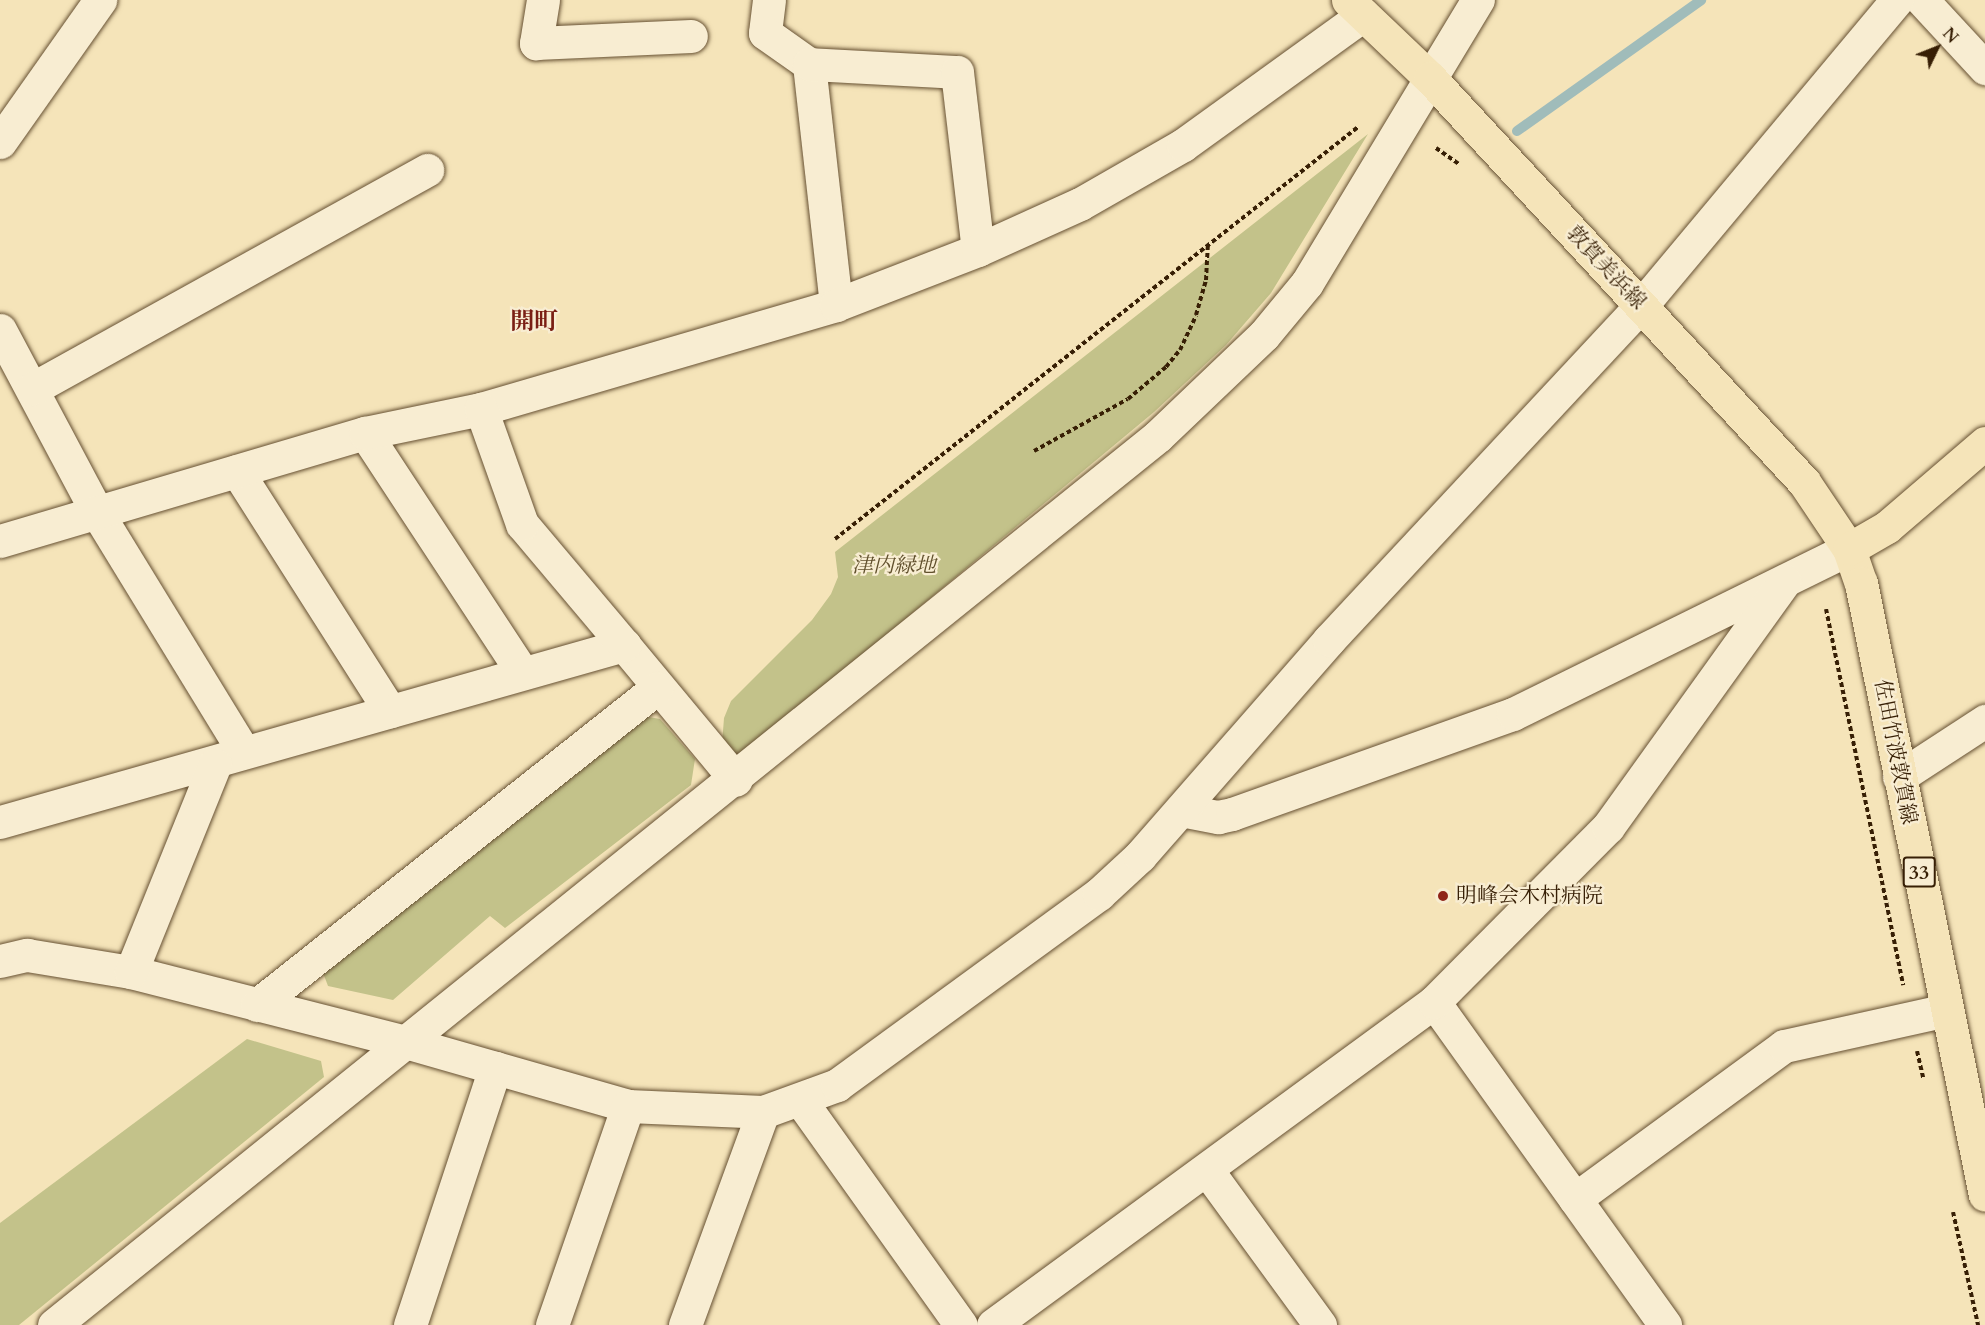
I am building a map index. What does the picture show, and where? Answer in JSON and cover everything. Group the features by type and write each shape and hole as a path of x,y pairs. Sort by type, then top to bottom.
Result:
{"main road":[{"name":"敦賀美浜線","path":"1356,7 1430,78 1804,482 1850,549"},
{"path":"1850,549 1887,527 1985,443"},
{"name":"佐田竹波敦賀線","path":"1850,549 1861,583 1985,1195"}],"street":[{"path":"0,142 100,0"},
{"path":"543,0 536,43 691,36"},
{"path":"769,0 765,33 809,64 957,72 978,249"},
{"path":"54,1325 405,1042 736,780 1158,436 1237,363 1307,283 1478,0"},
{"path":"0,961 27,955 130,972 405,1042 628,1106 763,1112 801,1101 837,1085 1099,894 1140,856 1329,640 1641,306 1896,0"},
{"path":"1922,0 1985,68"},
{"path":"0,541 99,514 365,433 481,409 837,304 978,249 1080,204 1183,145 1356,7"},
{"path":"809,64 837,304"},
{"path":"32,389 427,170"},
{"path":"0,330 229,758"},
{"path":"481,409 522,524 736,780"},
{"path":"365,433 522,672"},
{"path":"237,471 390,711"},
{"path":"1181,810 1218,817 1232,814 1513,714 1850,549"},
{"path":"993,1325 1434,1002 1608,827 1785,581"},
{"path":"0,822 522,672 624,645"},
{"path":"257,1005 657,688"},
{"path":"1899,777 1985,721"},
{"path":"130,972 229,758"},
{"path":"1434,1002 1665,1325"},
{"path":"1575,1198 1784,1046 1947,1010"},
{"path":"410,1325 495,1068"},
{"path":"801,1101 961,1325"},
{"path":"552,1325 628,1106"},
{"path":"685,1325 763,1112"},
{"path":"1207,1170 1320,1325"}],"path":[{"path":"835,538 1367,120"},
{"path":"1034,451 1121,403 1166,367 1180,350 1199,308 1208,245"}],"green space":[{"name":"津内緑地","path":"1368,134 1271,293 1226,345 1154,412 743,754 734,757 722,744 724,718 731,701 812,620 831,594 838,577 835,552"},
{"path":"637,715 660,719 695,759 691,785 505,928 490,916 393,1000 328,986 322,970"},
{"path":"247,1039 321,1061 324,1077 19,1325 0,1325 0,1223"}],"waterway":[{"path":"1517,131 1701,0"}],"place":[{"name":"明峰会木村病院","path":"1443,896"}],"district":[{"name":"開町","path":"534,322"}]}
